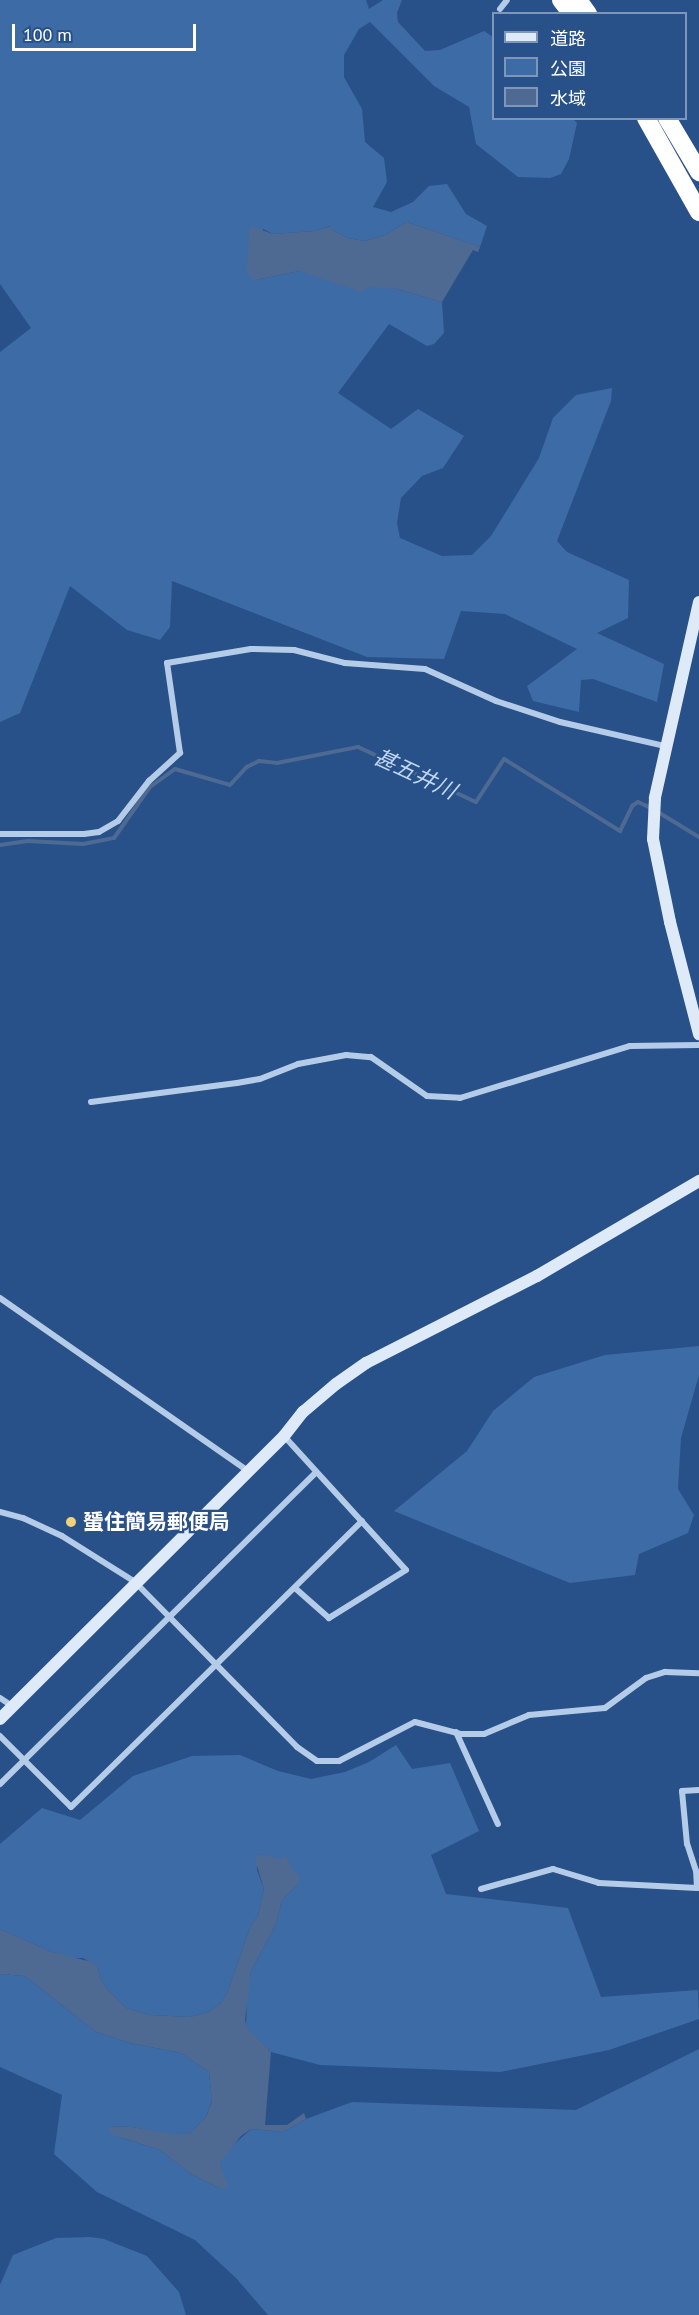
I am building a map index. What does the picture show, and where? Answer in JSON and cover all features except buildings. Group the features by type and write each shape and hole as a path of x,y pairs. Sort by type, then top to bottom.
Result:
{"highway":[{"path":"561,0 570,12"},
{"path":"647,120 694,190 699,212"},
{"path":"668,120 699,172"}],"street":[{"path":"500,9 507,0"},
{"path":"699,602 665,746 655,798 653,839 670,922 699,1034"},
{"path":"0,834 92,833 99,832 118,821 149,781 180,753 167,663 251,649 294,650 345,663 425,669 495,701 560,722 665,746"},
{"path":"91,1102 260,1079 298,1064 346,1055 371,1057 428,1096 460,1098 630,1046 699,1045"},
{"path":"0,1719 284,1436 303,1412 366,1363 537,1276 699,1181"},
{"path":"0,1298 248,1472"},
{"path":"284,1436 406,1570 329,1618 295,1588"},
{"path":"0,1784 316,1472"},
{"path":"0,1512 23,1518 62,1536 135,1582 297,1747 317,1761 339,1761 415,1722 456,1732 484,1734 529,1715 605,1708 646,1678 665,1672 699,1673"},
{"path":"0,1736 71,1807 362,1521"},
{"path":"0,1698 12,1706"},
{"path":"456,1732 498,1824"},
{"path":"481,1889 553,1869 599,1883 697,1888 696,1871 687,1844 682,1791 699,1790"}],"green space":[{"path":"0,0 366,0 369,9 383,0 402,0 397,13 398,22 425,51 440,50 484,31 492,36 492,120 574,120 577,123 569,159 561,174 550,178 518,177 476,144 469,107 434,86 370,22 359,29 344,55 344,77 362,109 365,142 384,158 387,182 373,207 391,212 413,202 429,186 447,184 466,214 487,226 480,247 407,222 385,235 365,241 348,238 334,231 330,226 314,231 273,234 263,229 256,280 299,271 397,289 442,302 444,333 434,344 427,346 389,324 338,393 391,429 418,409 464,436 443,468 422,476 401,498 397,523 400,538 442,556 472,555 491,536 539,458 553,418 576,395 612,388 611,401 557,541 567,552 629,580 628,618 597,633 664,664 657,702 593,679 581,680 579,712 533,701 527,686 577,649 505,614 461,611 444,659 367,657 172,581 170,627 160,640 127,630 70,586 20,713 0,722 0,352 31,328 0,284"},
{"path":"699,1346 699,1375 681,1438 678,1489 694,1515 688,1533 639,1554 635,1575 570,1583 394,1511 467,1451 493,1411 534,1377 605,1355"},
{"path":"396,1745 412,1769 450,1763 479,1831 431,1855 446,1894 568,1908 601,1997 698,1990 699,2019 609,2050 500,2072 320,2065 271,2052 246,2028 247,1993 251,1971 276,1924 282,1900 297,1885 290,1865 258,1854 257,1870 264,1889 258,1916 251,1925 227,1993 220,2004 208,2012 190,2017 150,2015 126,2008 106,1988 100,1978 98,1967 83,1958 72,1958 52,1952 0,1929 0,1844 42,1808 80,1820 133,1776 192,1756 240,1755 278,1771 311,1779 345,1772 369,1762"},
{"path":"0,1974 25,1976 96,2032 130,2043 181,2053 209,2072 212,2100 206,2117 190,2133 180,2136 132,2127 108,2126 122,2138 160,2150 191,2174 221,2189 220,2163 229,2149 251,2129 283,2132 306,2119 352,2102 576,2110 699,2049 699,2315 268,2315 236,2278 195,2240 97,2192 54,2154 62,2095 0,2067"},
{"path":"56,2238 104,2239 147,2256 179,2292 186,2315 0,2315 0,2285 13,2255"}],"water":[{"path":"407,222 480,247 478,252 473,250 442,302 397,289 371,287 361,292 299,271 256,280 250,278 247,271 249,228 253,227 273,234 314,231 331,226 334,231 348,238 365,241 385,235"},
{"path":"258,1854 281,1859 286,1856 292,1869 300,1876 297,1885 282,1900 276,1924 251,1971 245,2020 247,2028 271,2052 265,2125 287,2125 304,2113 306,2119 283,2132 251,2129 241,2136 220,2163 227,2184 227,2188 221,2189 191,2174 160,2150 113,2135 109,2132 108,2126 132,2127 180,2135 190,2133 206,2117 212,2101 209,2072 181,2053 130,2043 96,2032 25,1976 0,1974 0,1929 52,1952 92,1962 98,1967 100,1978 106,1988 126,2008 150,2015 190,2017 208,2012 220,2004 227,1993 251,1925 258,1916 264,1889 255,1859"}],"waterway":[{"name":"甚五井川","path":"0,845 28,841 83,844 114,838 150,787 175,769 230,785 247,767 259,761 277,763 358,747 476,802 504,759 620,831 632,806 638,802 651,808"},
{"name":"甚五井川","path":"658,812 699,837"}],"place":[{"name":"蜑住簡易郵便局","path":"71,1522"}]}
